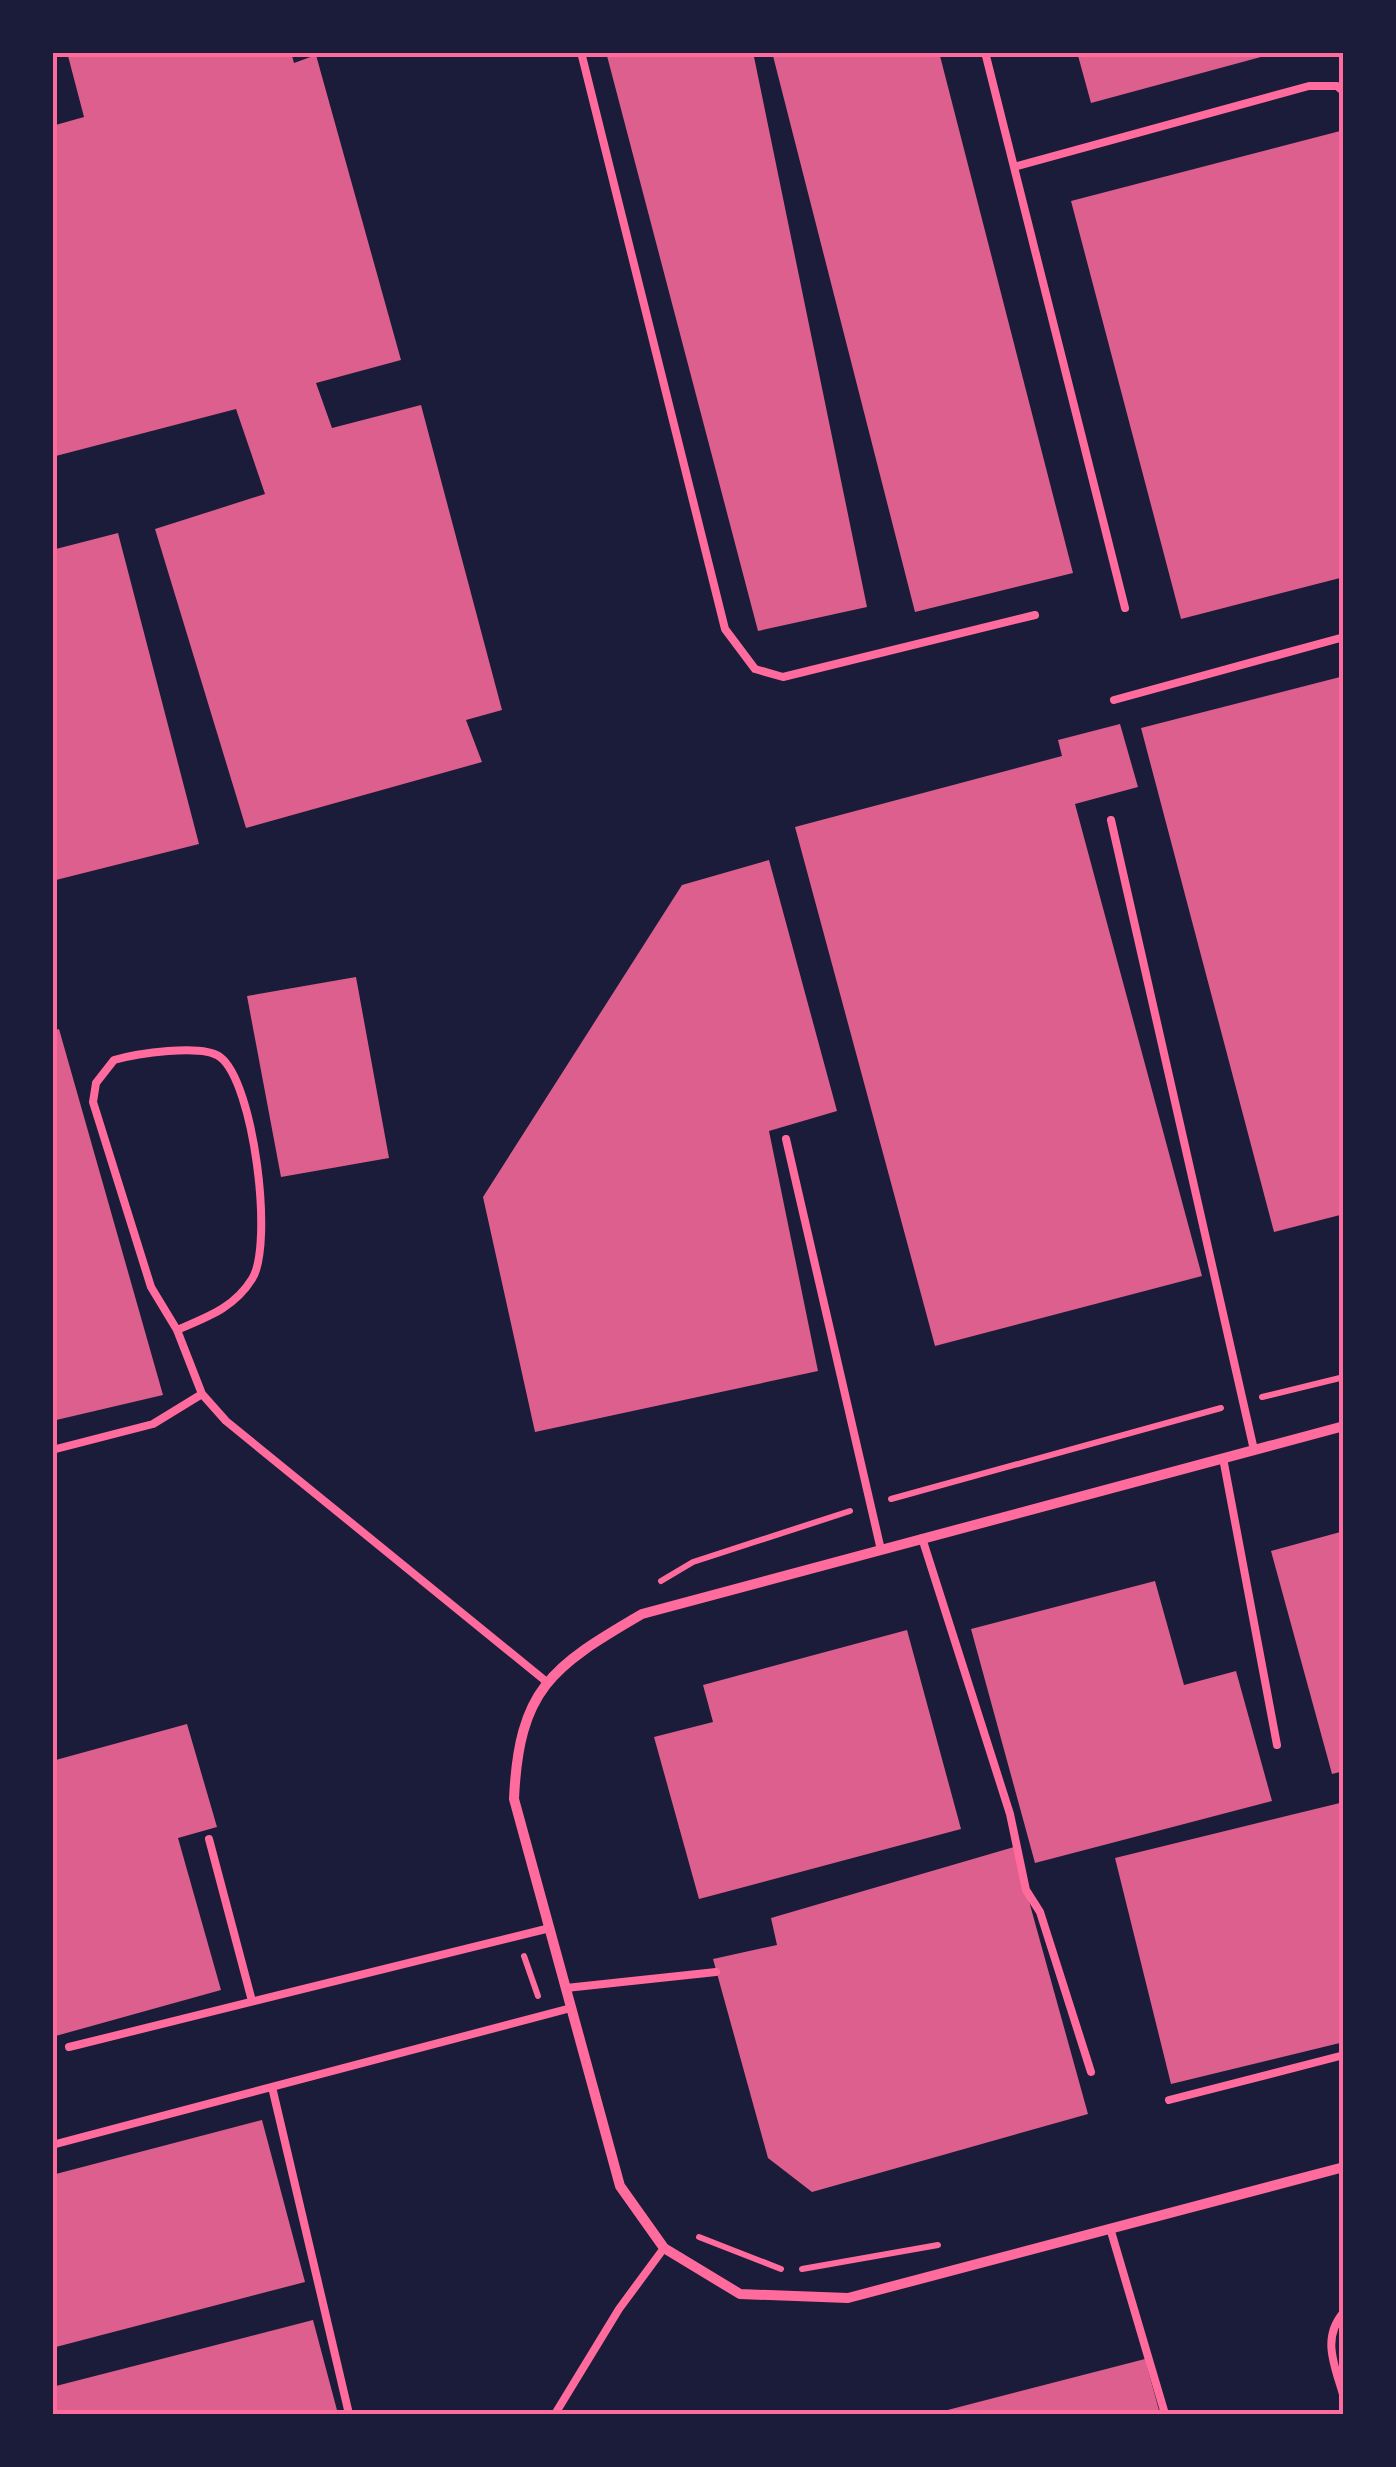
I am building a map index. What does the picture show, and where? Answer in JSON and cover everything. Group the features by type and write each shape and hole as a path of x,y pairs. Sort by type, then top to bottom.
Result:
{"street":[{"path":"1344,1426 642,1614 574,1654 530,1702 516,1754 514,1799 620,2186 664,2248 740,2294 848,2298 1344,2167"}],"lane":[{"path":"581,52 724,629 755,668 782,678 1035,615"},
{"path":"985,52 1125,608"},
{"path":"1014,167 1310,86 1337,86 1344,92"},
{"path":"1114,700 1344,638"},
{"path":"1111,820 1254,1450"},
{"path":"177,1330 231,1306 255,1276 261,1237 244,1098 239,1082 220,1057 203,1050 114,1060 96,1082 92,1102 151,1286 177,1330 202,1394 226,1421 548,1682"},
{"path":"786,1139 881,1550"},
{"path":"52,1450 152,1424 202,1394"},
{"path":"1223,1458 1277,1744"},
{"path":"922,1538 1010,1814 1026,1890 1040,1912 1091,2072"},
{"path":"208,1839 252,2001"},
{"path":"69,2047 550,1928"},
{"path":"566,1988 716,1972"},
{"path":"52,2145 571,2008"},
{"path":"1169,2100 1344,2056"},
{"path":"272,2087 349,2414"},
{"path":"1110,2228 1165,2414"},
{"path":"555,2414 619,2309 664,2248"},
{"path":"1344,2312 1334,2323 1329,2341 1344,2398"}],"path":[{"path":"659,1582 693,1562 870,1504 1344,1376"},
{"path":"518,1936 544,2015"},
{"path":"680,2230 788,2272 940,2244"}],"building":[{"path":"67,52 291,52 294,63 316,55 401,360 316,383 332,428 421,405 502,710 466,720 482,762 246,828 155,529 265,494 236,409 52,457 52,126 84,117"},
{"path":"606,52 753,52 867,607 758,631"},
{"path":"772,52 939,52 1073,573 915,612"},
{"path":"1077,52 1271,52 1272,54 1091,103"},
{"path":"1344,130 1344,577 1181,619 1071,201"},
{"path":"118,533 199,844 52,881 52,550"},
{"path":"1344,676 1344,1214 1274,1232 1141,728"},
{"path":"1120,724 1138,787 1075,804 1202,1276 935,1346 795,827 1062,756 1058,740"},
{"path":"769,860 837,1111 769,1131 818,1371 535,1432 483,1197 682,885"},
{"path":"356,977 389,1158 281,1177 247,996"},
{"path":"59,1029 163,1395 52,1421 52,1031"},
{"path":"1344,1531 1344,1771 1332,1774 1271,1551"},
{"path":"1155,1581 1184,1685 1236,1671 1272,1801 1035,1863 971,1629"},
{"path":"907,1630 961,1829 699,1899 654,1737 713,1722 703,1685"},
{"path":"187,1724 217,1827 178,1838 221,1990 52,2037 52,1761"},
{"path":"1344,1802 1344,2042 1171,2084 1115,1858"},
{"path":"1014,1847 1088,2114 812,2192 768,2158 713,1959 777,1945 771,1918"},
{"path":"262,2120 305,2282 52,2348 52,2175"},
{"path":"313,2320 338,2414 52,2414 52,2387"},
{"path":"1145,2359 1160,2414 936,2413"}]}
